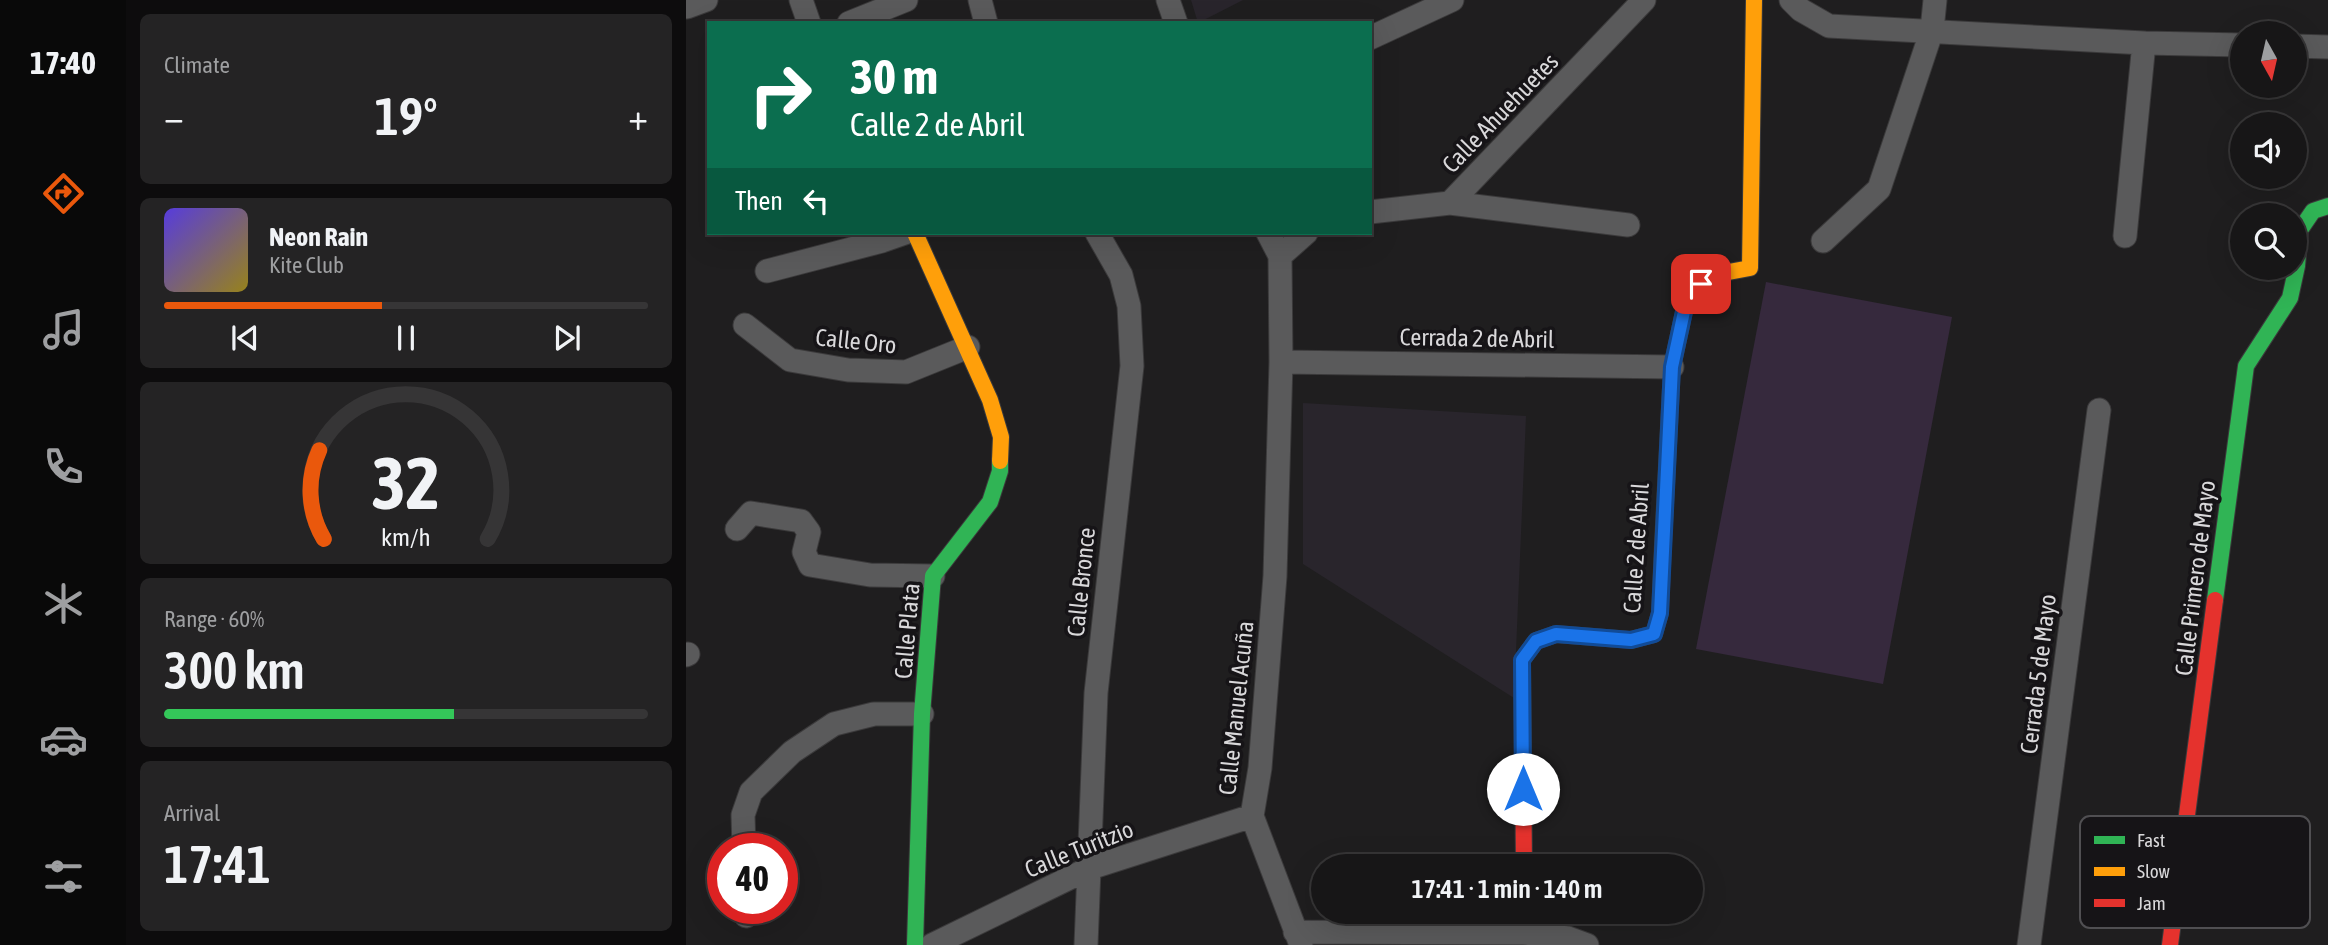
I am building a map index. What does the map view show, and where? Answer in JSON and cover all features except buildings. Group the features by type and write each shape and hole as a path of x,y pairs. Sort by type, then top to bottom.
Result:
{"street":[{"path":"687,7 706,0"},
{"path":"801,0 808,21"},
{"path":"854,21 906,0"},
{"path":"980,0 985,21"},
{"path":"1168,0 1175,21"},
{"path":"1372,37 1452,0"},
{"name":"Calle Ahuehuetes","path":"1372,212 1450,203 1644,0"},
{"path":"1672,367 1685,307 1701,284 1718,274 1750,268 1754,0"},
{"path":"1791,0 1801,10 1829,26 2144,43 2230,45"},
{"path":"1823,241 1879,189 1932,30 1936,0"},
{"path":"2125,236 2144,43"},
{"path":"2307,46 2328,47"},
{"path":"1450,203 1628,225"},
{"name":"Calle Primero de Mayo","path":"2187,816 2246,366 2290,298 2297,266 2300,230 2313,211 2328,206"},
{"name":"Calle Plata","path":"915,945 922,714 933,576 990,502 1000,471 1000,437 990,400 916,235"},
{"name":"Calle Bronce","path":"1086,945 1096,693 1132,366 1129,306 1121,275 1098,235"},
{"name":"Calle Manuel Acuña","path":"1269,235 1280,256 1281,362 1275,576 1260,768 1252,816 1298,938 1496,924"},
{"path":"1280,256 1304,235"},
{"path":"768,271 881,237"},
{"name":"Calle Oro","path":"745,326 790,360 848,370 906,372 968,347"},
{"name":"Cerrada 2 de Abril","path":"1281,362 1672,367"},
{"name":"Calle 2 de Abril","path":"1524,854 1522,660 1536,641 1556,634 1631,640 1654,634 1660,613 1672,367"},
{"name":"Cerrada 5 de Mayo","path":"2029,945 2099,410"},
{"path":"737,529 751,513 801,521 809,532 804,552 810,565 870,575 933,576"},
{"path":"744,833 743,815 751,792 792,752 834,724 874,714 922,714"},
{"name":"Calle Turitzio","path":"932,945 1090,867 1252,816"},
{"name":"Calle Manuel Acuña","path":"1530,924 1587,945"}],"shaded area":[{"path":"1191,0 1243,0 1202,21 1197,21"},
{"path":"1766,282 1952,317 1883,684 1696,649"},
{"path":"1303,403 1526,416 1514,698 1303,564"}],"traffic: fast":[{"path":"2215,600 2246,366 2290,298 2297,266 2300,230 2313,211 2328,206"},
{"path":"915,945 922,714 933,576 990,502 1000,471 1000,461"}],"traffic: slow":[{"path":"1663,544 1672,367 1685,307 1701,284 1718,274 1750,268 1754,0"},
{"path":"916,235 990,400 1001,437 1000,461"}],"traffic: jam":[{"path":"1524,854 1522,660 1536,641 1556,634 1631,640 1654,634 1660,613 1663,544"},
{"path":"2187,816 2215,600"},
{"path":"2170,945 2172,928"}],"route":[{"path":"1523,789 1522,660 1536,641 1556,634 1631,640 1654,634 1660,613 1672,367 1685,307 1701,284"}]}
